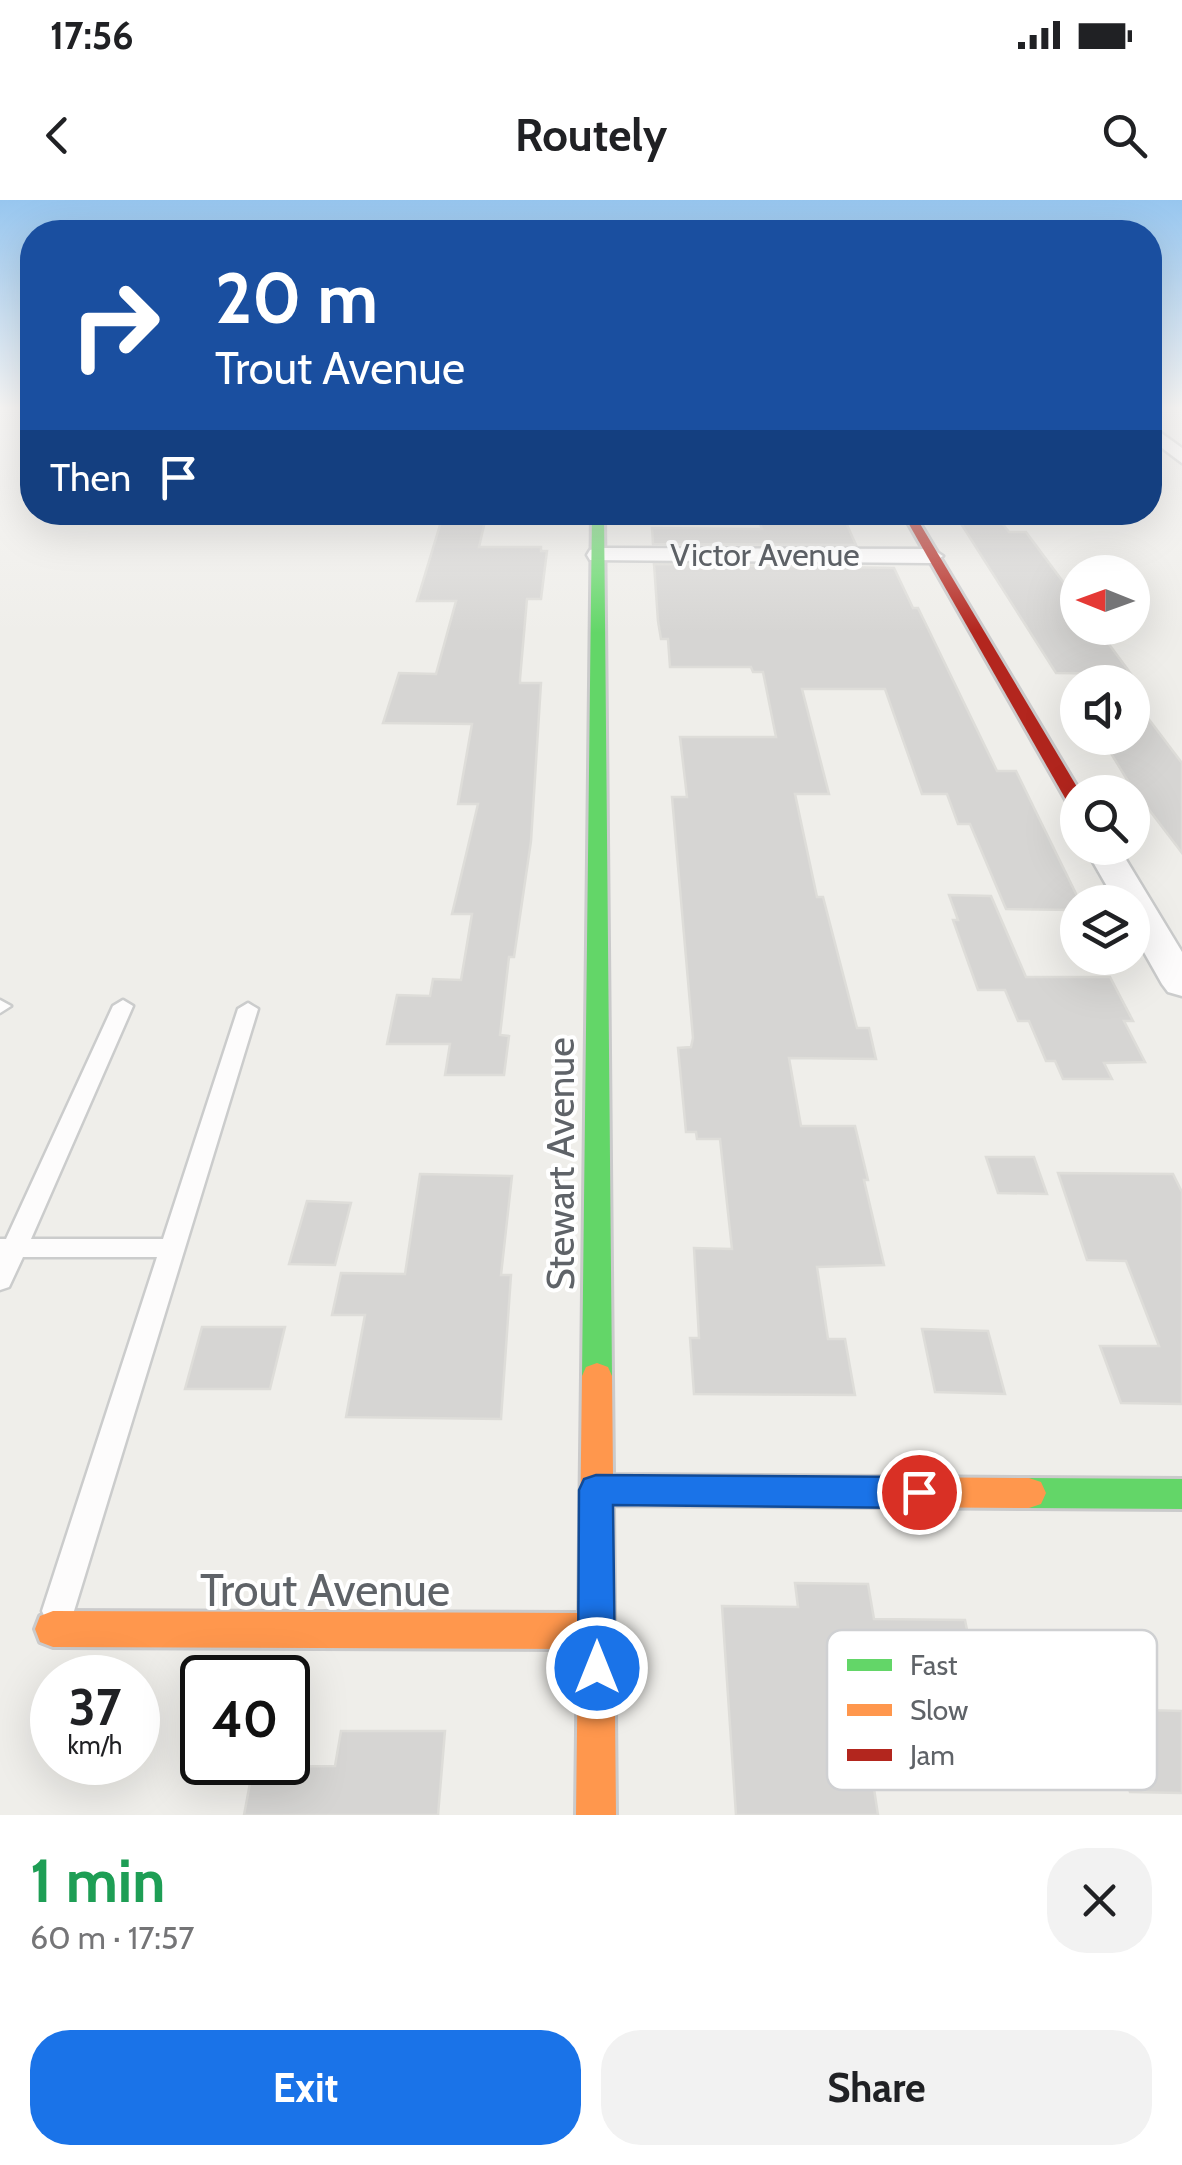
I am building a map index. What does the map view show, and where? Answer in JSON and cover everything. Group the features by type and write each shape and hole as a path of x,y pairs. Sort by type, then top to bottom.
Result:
{"street":[{"name":"Stewart Avenue","path":"596,1815 598,525"},
{"path":"914,525 1060,775"},
{"name":"Victor Avenue","path":"598,555 932,556"},
{"path":"1112,865 1182,984"},
{"path":"596,1490 1182,1494"},
{"name":"Trout Avenue","path":"53,1629 597,1632"}],"lane":[{"path":"0,1280 7,1248 123,1006"},
{"path":"18,1628 53,1629 248,1009"},
{"path":"7,1248 173,1248"}],"building":[{"path":"440,525 484,525 479,547 541,547 541,551 547,551 541,599 527,599 520,679 520,683 541,683 531,841 514,957 509,957 500,1035 509,1036 504,1075 445,1075 450,1044 387,1044 397,995 430,996 433,979 461,980 472,914 452,914 478,804 458,804 472,724 383,723 399,673 436,674 456,601 417,601"},
{"path":"761,525 847,525 856,545 653,544 652,528 762,529"},
{"path":"962,525 1004,525 1009,532 1026,532 1060,578 1060,645 1110,645 1124,665 1060,665 1060,673 1056,673"},
{"path":"654,564 894,568 913,608 918,608 997,771 1016,771 1072,885 1060,885 1060,910 1006,909 970,824 958,824 947,794 922,794 885,689 802,689 829,794 795,794 817,897 823,897 857,1028 869,1028 876,1059 789,1058 801,1126 855,1126 868,1180 864,1180 884,1265 817,1267 828,1339 845,1339 855,1395 694,1394 690,1338 699,1338 694,1248 732,1249 720,1139 697,1139 696,1132 686,1132 678,1048 691,1047 693,1038 672,797 687,797 680,737 776,737 763,672 753,672 751,667 670,667 668,639 661,639"},
{"path":"1150,721 1182,763 1182,853 1150,811 1150,775 1124,775 1112,755 1150,755"},
{"path":"949,895 991,896 1026,977 1110,977 1133,1021 1124,1021 1145,1062 1104,1063 1112,1079 1063,1079 1055,1061 1046,1061 1029,1021 1018,1021 1005,990 978,990 953,920 958,920"},
{"path":"986,1157 1034,1157 1047,1194 998,1193"},
{"path":"1058,1173 1173,1174 1182,1192 1182,1404 1121,1403 1100,1346 1159,1346 1126,1261 1087,1260"},
{"path":"420,1174 512,1176 501,1275 511,1275 501,1419 346,1417 365,1315 332,1315 341,1273 405,1274"},
{"path":"307,1201 351,1203 335,1265 289,1264"},
{"path":"202,1327 285,1327 270,1389 185,1389"},
{"path":"922,1329 988,1331 1005,1394 935,1392"},
{"path":"795,1583 868,1584 874,1619 965,1620 967,1630 827,1630 827,1790 874,1790 878,1815 736,1815 722,1606 798,1607"},
{"path":"1157,1710 1182,1711 1182,1793 1130,1792 1157,1790"},
{"path":"341,1731 445,1731 438,1815 244,1815 250,1785 310,1785 310,1766 335,1766"}],"traffic: fast":[{"path":"597,1376 598,525"},
{"path":"1029,1493 1182,1494"}],"traffic: slow":[{"path":"596,1815 597,1376"},
{"path":"596,1490 1029,1493"},
{"path":"53,1629 597,1631"}],"traffic: jam":[{"path":"915,525 1060,775"}],"route":[{"path":"597,1668 596,1490 919,1492"}]}
